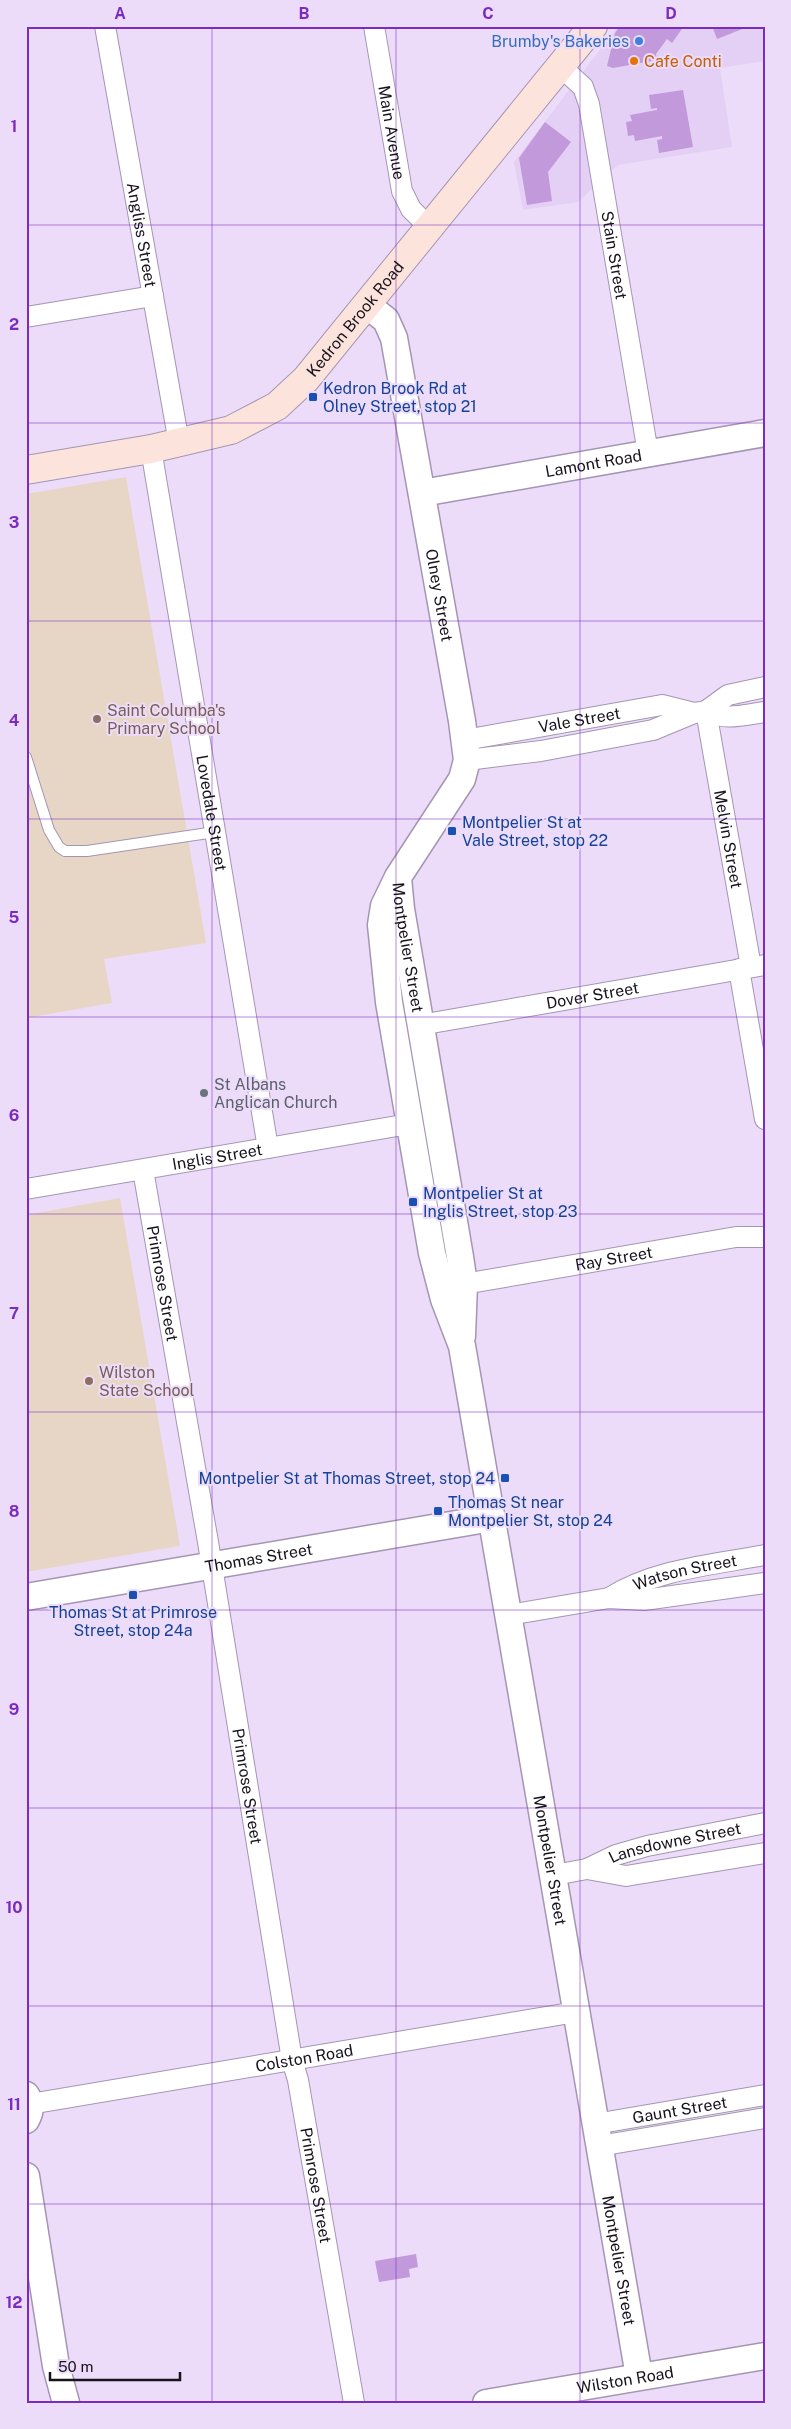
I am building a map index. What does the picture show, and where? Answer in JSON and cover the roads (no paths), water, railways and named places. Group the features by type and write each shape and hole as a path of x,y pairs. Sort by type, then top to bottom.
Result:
{"main road":[{"name":"Kedron Brook Road","path":"26,470 179,443 242,426 277,406 306,379 367,306 593,26"}],"street":[{"name":"Angliss Street","path":"105,26 179,443"},
{"name":"Main Avenue","path":"374,26 402,191 411,210 430,228"},
{"name":"Stain Street","path":"560,67 583,87 589,104 648,453"},
{"path":"26,317 153,296"},
{"name":"Olney Street","path":"367,306 386,320 394,338 466,750 458,788 398,877"},
{"name":"Lamont Road","path":"422,493 765,433"},
{"name":"Lovedale Street","path":"151,449 268,1148"},
{"path":"700,712 723,698 765,687"},
{"name":"Vale Street","path":"466,750 662,705 728,718 765,712"},
{"name":"Melvin Street","path":"700,712 752,967 765,1119"},
{"name":"Montpelier Street","path":"398,877 401,909 464,1284 462,1346"},
{"name":"Montpelier Street","path":"398,877 383,911 382,945 409,1124 434,1261 444,1299 462,1346 639,2376"},
{"name":"Dover Street","path":"420,1025 752,967"},
{"name":"Inglis Street","path":"26,1190 409,1124"},
{"name":"Primrose Street","path":"143,1170 211,1566 292,2060 298,2080 354,2403"},
{"name":"Ray Street","path":"464,1284 736,1236 765,1236"},
{"name":"Thomas Street","path":"26,1597 492,1518"},
{"name":"Watson Street","path":"609,1598 650,1578 765,1555"},
{"name":"Watson Street","path":"509,1615 609,1598 644,1600 765,1583"},
{"name":"Lansdowne Street","path":"554,1875 587,1869 616,1855 648,1846 765,1823"},
{"name":"Lansdowne Street","path":"587,1869 626,1876 765,1853"},
{"name":"Colston Road","path":"28,2107 576,2012"},
{"name":"Gaunt Street","path":"597,2135 765,2095"},
{"name":"Gaunt Street","path":"597,2135 765,2118"},
{"path":"26,2176 56,2366 66,2403"},
{"name":"Wilston Road","path":"490,2402 765,2356"},
{"path":"56,2366 56,2403"}],"lane":[{"path":"26,757 49,830 59,847 65,851 87,851 215,832"}],"place":[{"name":"Brumby's Bakeries","path":"639,41"},
{"name":"Cafe Conti","path":"634,61"},
{"name":"Kedron Brook Rd at Olney Street, stop 21","path":"313,397"},
{"name":"Saint Columba's Primary School","path":"97,719"},
{"name":"Montpelier St at Vale Street, stop 22","path":"452,831"},
{"name":"St Albans Anglican Church","path":"204,1093"},
{"name":"Montpelier St at Inglis Street, stop 23","path":"413,1202"},
{"name":"Wilston State School","path":"89,1381"},
{"name":"Montpelier St at Thomas Street, stop 24","path":"505,1478"},
{"name":"Thomas St near Montpelier St, stop 24","path":"438,1511"},
{"name":"Thomas St at Primrose Street, stop 24a","path":"133,1595"}]}
